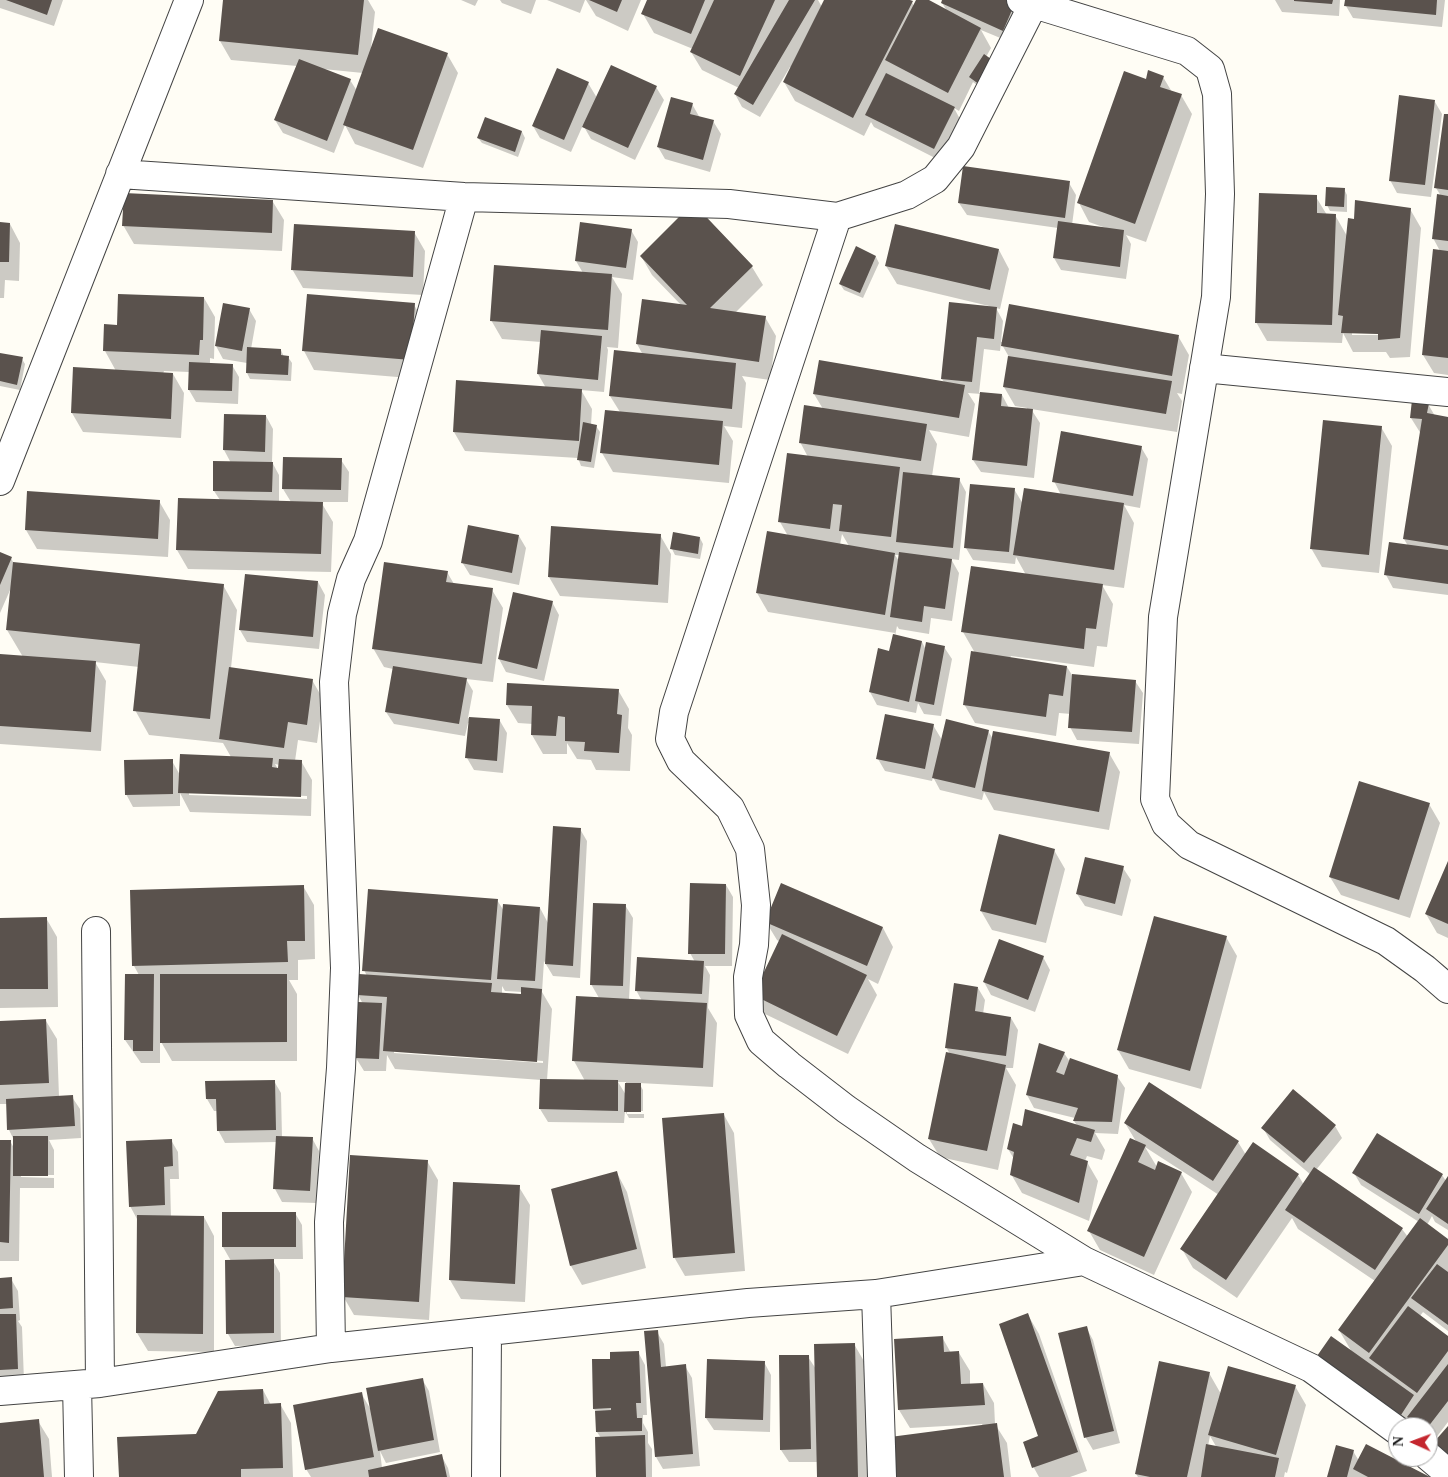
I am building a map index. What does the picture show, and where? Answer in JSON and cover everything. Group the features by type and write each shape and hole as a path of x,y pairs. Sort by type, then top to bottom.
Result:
{"street":[{"path":"0,481 189,0"},
{"path":"120,174 464,197 729,204 837,217 907,195 935,179 960,147 1027,2 1187,51 1210,69 1217,94 1220,194 1216,297 1164,617 1155,799 1166,824 1188,845 1386,941 1425,969 1448,989"},
{"path":"331,1348 329,1222 341,1068 345,968 334,692 342,614 352,579 368,540 464,197"},
{"path":"837,217 674,712 670,739 681,761 730,808 750,849 756,904 754,945 748,977 749,1016 761,1041 789,1065 846,1109 909,1153 1084,1261 1311,1368 1388,1424"},
{"path":"1204,368 1448,392"},
{"path":"79,1477 89,1384 96,931"},
{"path":"0,1391 89,1384 331,1348 748,1303 876,1294 1084,1261"},
{"path":"876,1294 882,1477"},
{"path":"486,1477 487,1332"},
{"path":"1438,1464 1448,1473"}],"building":[{"path":"6,0 52,0 47,15"},
{"path":"223,0 364,0 358,55 219,41"},
{"path":"589,0 622,0 617,12"},
{"path":"647,0 705,0 691,34 641,14"},
{"path":"714,0 775,0 740,76 690,52"},
{"path":"789,0 815,0 753,105 734,94"},
{"path":"824,0 913,1 853,118 783,82"},
{"path":"916,0 929,0 981,28 948,93 885,60"},
{"path":"942,0 1007,0 1015,3 1003,31 941,3"},
{"path":"1294,0 1333,0 1332,4"},
{"path":"1345,0 1437,0 1436,15 1344,6"},
{"path":"378,28 448,53 413,150 343,125"},
{"path":"984,54 998,64 983,87 969,77"},
{"path":"299,59 351,79 327,141 274,120"},
{"path":"611,65 657,86 628,148 582,127"},
{"path":"557,68 589,82 564,140 532,126"},
{"path":"1148,70 1164,76 1160,87 1182,94 1135,224 1077,203 1124,71 1146,79"},
{"path":"886,73 955,107 934,149 865,115"},
{"path":"1399,95 1435,100 1425,185 1389,181"},
{"path":"671,97 693,103 690,114 714,120 703,160 657,147"},
{"path":"1444,114 1448,114 1448,190 1434,188"},
{"path":"485,117 522,131 515,152 477,138"},
{"path":"963,166 1070,181 1065,218 958,203"},
{"path":"1326,187 1345,188 1344,207 1325,206"},
{"path":"124,193 273,200 272,233 122,226"},
{"path":"1259,193 1317,195 1317,213 1336,214 1332,325 1255,323"},
{"path":"1437,194 1448,196 1448,241 1432,239"},
{"path":"1355,200 1411,208 1400,338 1378,340 1378,334 1341,333 1343,316 1338,315 1348,218 1354,219"},
{"path":"693,203 753,266 710,308 766,316 759,362 636,344 642,299 687,305 640,256"},
{"path":"1058,221 1124,230 1120,267 1053,258"},
{"path":"0,222 10,223 9,262 0,262"},
{"path":"580,222 632,229 626,268 575,261"},
{"path":"294,224 415,231 413,277 291,270"},
{"path":"895,224 999,249 990,290 885,266"},
{"path":"856,246 876,256 860,293 839,284"},
{"path":"1433,249 1448,251 1448,358 1422,355"},
{"path":"494,265 612,274 608,330 490,321"},
{"path":"118,294 204,297 203,340 200,340 199,355 103,351 104,324 117,325"},
{"path":"307,294 415,303 411,360 302,351"},
{"path":"949,302 997,307 994,339 977,337 972,382 941,379"},
{"path":"223,303 250,308 242,351 215,346"},
{"path":"1009,304 1179,335 1172,376 1001,346"},
{"path":"541,330 602,336 598,380 537,374"},
{"path":"247,347 281,349 281,355 289,356 288,375 246,373"},
{"path":"614,350 736,363 732,409 609,396"},
{"path":"0,353 23,357 17,385 0,381"},
{"path":"1008,356 1172,381 1166,414 1003,387"},
{"path":"819,360 965,385 959,418 813,394"},
{"path":"189,362 233,364 232,391 188,390"},
{"path":"73,367 173,373 171,419 71,413"},
{"path":"456,380 582,389 579,441 453,432"},
{"path":"980,392 1002,394 1001,406 1033,409 1027,466 972,460"},
{"path":"1412,400 1429,403 1427,413 1448,417 1448,546 1403,539 1422,419 1410,418"},
{"path":"804,405 927,424 921,461 799,443"},
{"path":"605,410 723,421 719,465 600,453"},
{"path":"224,414 266,415 265,452 223,450"},
{"path":"1323,420 1382,426 1369,555 1310,549"},
{"path":"583,422 597,425 591,462 577,460"},
{"path":"1061,431 1142,446 1133,496 1052,482"},
{"path":"787,453 900,467 891,537 839,531 842,505 833,504 830,529 778,522"},
{"path":"283,457 342,458 341,490 282,489"},
{"path":"213,461 273,462 272,492 213,491"},
{"path":"903,472 960,478 953,548 896,542"},
{"path":"970,484 1015,488 1009,552 964,548"},
{"path":"1024,488 1124,503 1114,570 1013,555"},
{"path":"27,491 160,500 158,539 25,530"},
{"path":"178,498 323,502 321,554 176,550"},
{"path":"468,525 519,535 512,573 461,563"},
{"path":"551,526 661,534 658,585 548,577"},
{"path":"767,531 895,553 885,615 756,593"},
{"path":"673,532 700,537 698,554 670,549"},
{"path":"1389,542 1448,550 1448,584 1384,575"},
{"path":"0,552 12,557 0,585"},
{"path":"899,552 952,559 945,609 924,606 922,622 890,617"},
{"path":"13,562 224,584 210,719 133,711 140,644 6,630"},
{"path":"384,562 448,571 446,582 493,588 482,664 372,649"},
{"path":"971,566 1103,584 1096,629 1086,628 1084,649 961,632"},
{"path":"245,574 318,581 313,637 239,630"},
{"path":"513,592 553,601 537,669 498,659"},
{"path":"893,634 922,641 909,702 869,692 878,648 889,651"},
{"path":"926,642 945,646 934,705 915,701"},
{"path":"971,651 1067,666 1063,696 1049,694 1046,717 963,705"},
{"path":"0,654 96,661 91,732 0,726"},
{"path":"393,666 467,678 459,724 385,712"},
{"path":"229,667 313,679 307,725 288,722 284,748 219,739"},
{"path":"1072,674 1136,680 1132,732 1068,728"},
{"path":"507,683 619,689 617,714 622,715 619,753 584,751 585,742 565,741 565,717 558,716 556,736 531,735 532,706 506,705"},
{"path":"885,714 934,724 925,769 876,759"},
{"path":"469,717 500,719 497,761 465,758"},
{"path":"946,719 989,730 975,788 932,778"},
{"path":"993,731 1110,752 1099,812 982,791"},
{"path":"180,754 273,758 272,767 278,768 279,759 302,760 301,797 178,793"},
{"path":"173,759 173,794 125,795 124,760"},
{"path":"1359,781 1430,803 1399,900 1329,877"},
{"path":"553,826 581,828 573,966 545,964"},
{"path":"999,834 1055,849 1036,925 980,911"},
{"path":"1085,857 1124,866 1115,904 1076,894"},
{"path":"1448,861 1448,924 1425,914"},
{"path":"690,883 726,884 725,954 688,954"},
{"path":"781,883 883,927 867,966 765,922"},
{"path":"304,885 305,941 287,941 288,962 132,966 130,890"},
{"path":"368,889 498,899 491,980 362,971"},
{"path":"593,903 626,904 623,986 590,985"},
{"path":"503,904 540,907 535,981 497,979"},
{"path":"1154,916 1227,936 1190,1071 1117,1050"},
{"path":"47,917 48,989 0,989 0,918"},
{"path":"782,934 867,975 837,1036 753,995"},
{"path":"999,939 1044,956 1028,1000 983,982"},
{"path":"637,957 704,961 702,994 635,991"},
{"path":"125,974 154,974 153,1051 133,1051 133,1040 124,1040"},
{"path":"160,974 287,974 287,1042 160,1043"},
{"path":"359,974 492,983 491,992 521,994 521,987 542,989 537,1062 383,1051 387,997 357,995"},
{"path":"954,983 978,987 975,1011 1011,1017 1006,1056 945,1048"},
{"path":"576,996 707,1003 703,1068 572,1061"},
{"path":"358,1002 382,1003 379,1059 355,1058"},
{"path":"46,1019 49,1083 0,1085 0,1021"},
{"path":"1039,1043 1065,1052 1056,1072 1064,1075 1070,1058 1118,1075 1112,1122 1073,1121 1078,1108 1026,1095"},
{"path":"946,1052 1006,1065 987,1151 928,1139"},
{"path":"540,1079 618,1080 618,1111 539,1109"},
{"path":"275,1080 276,1130 217,1131 216,1099 206,1099 205,1081"},
{"path":"1149,1082 1239,1141 1213,1181 1124,1123"},
{"path":"625,1083 641,1083 641,1112 624,1112"},
{"path":"1293,1089 1336,1125 1304,1163 1261,1128"},
{"path":"73,1095 75,1126 7,1130 6,1099"},
{"path":"1025,1109 1095,1130 1091,1142 1077,1138 1070,1155 1088,1161 1079,1203 1010,1175 1014,1152 1007,1149 1013,1123 1022,1126"},
{"path":"724,1113 735,1253 673,1258 662,1118"},
{"path":"1377,1133 1443,1174 1419,1214 1352,1173"},
{"path":"13,1136 48,1136 48,1176 13,1176"},
{"path":"276,1136 313,1137 310,1191 273,1189"},
{"path":"1130,1138 1146,1145 1138,1162 1155,1170 1158,1161 1182,1172 1144,1257 1087,1231"},
{"path":"172,1139 173,1166 164,1167 165,1205 129,1207 126,1141"},
{"path":"0,1140 11,1140 9,1243 0,1242"},
{"path":"1253,1142 1299,1174 1226,1280 1180,1249"},
{"path":"350,1155 428,1160 419,1302 342,1297"},
{"path":"1314,1167 1403,1228 1375,1270 1285,1210"},
{"path":"617,1171 637,1249 570,1266 551,1189"},
{"path":"1448,1176 1448,1224 1426,1209"},
{"path":"453,1182 520,1185 515,1284 449,1280"},
{"path":"222,1212 296,1212 296,1247 222,1247"},
{"path":"137,1215 204,1216 203,1334 136,1333"},
{"path":"1420,1218 1448,1239 1448,1245 1369,1353 1338,1330"},
{"path":"274,1259 274,1333 226,1334 225,1260"},
{"path":"1437,1264 1448,1272 1448,1325 1411,1298"},
{"path":"12,1277 13,1308 0,1309 0,1278"},
{"path":"1408,1306 1448,1336 1448,1351 1417,1393 1369,1358"},
{"path":"1028,1313 1078,1452 1032,1468 1023,1442 1038,1436 999,1324"},
{"path":"0,1314 16,1314 18,1369 0,1370"},
{"path":"1087,1326 1114,1431 1084,1438 1058,1333"},
{"path":"658,1330 661,1367 686,1364 693,1454 655,1457 644,1331"},
{"path":"943,1336 944,1352 959,1351 961,1384 983,1383 985,1405 898,1410 894,1339"},
{"path":"1331,1336 1414,1395 1401,1415 1317,1356"},
{"path":"855,1343 858,1477 817,1477 814,1344"},
{"path":"639,1351 641,1403 636,1403 637,1418 642,1418 642,1431 596,1432 595,1411 611,1410 611,1408 593,1409 592,1359 610,1359 610,1352"},
{"path":"779,1355 809,1355 811,1449 780,1450"},
{"path":"707,1359 765,1361 763,1420 705,1418"},
{"path":"1159,1361 1210,1372 1187,1477 1150,1477 1135,1474"},
{"path":"1448,1364 1448,1401 1436,1417 1407,1417"},
{"path":"1228,1366 1296,1385 1276,1455 1208,1435"},
{"path":"423,1378 434,1440 378,1451 366,1388"},
{"path":"263,1389 264,1404 281,1403 283,1468 241,1469 241,1477 119,1477 117,1437 196,1434 218,1391"},
{"path":"362,1392 374,1457 305,1470 293,1405"},
{"path":"39,1419 44,1477 0,1477 0,1423"},
{"path":"997,1423 1004,1477 896,1477 890,1437"},
{"path":"1448,1426 1448,1454 1438,1445 1438,1437"},
{"path":"645,1435 646,1477 596,1477 595,1437"},
{"path":"1206,1444 1279,1458 1275,1477 1201,1477"},
{"path":"1366,1444 1388,1455 1388,1467 1411,1467 1430,1477 1368,1477 1353,1469"},
{"path":"1336,1445 1354,1450 1347,1477 1327,1477"},
{"path":"442,1454 447,1477 369,1477 368,1470"}]}
